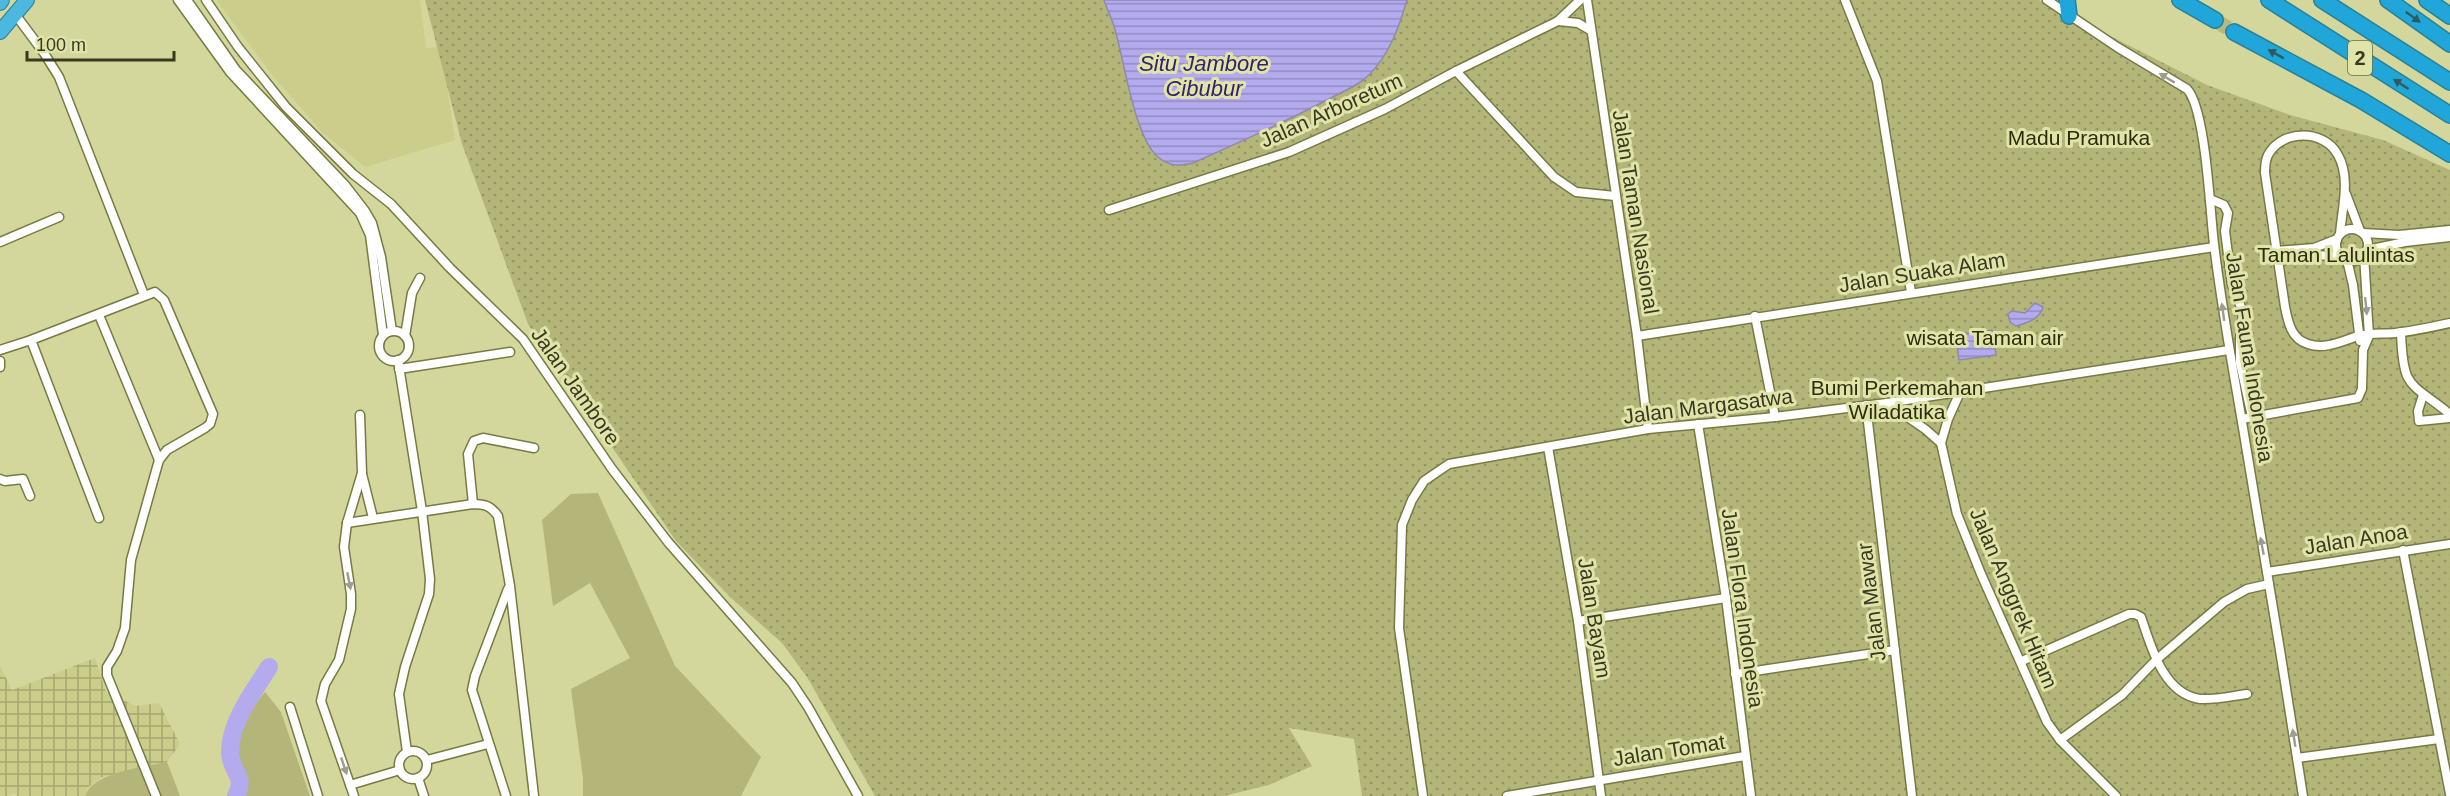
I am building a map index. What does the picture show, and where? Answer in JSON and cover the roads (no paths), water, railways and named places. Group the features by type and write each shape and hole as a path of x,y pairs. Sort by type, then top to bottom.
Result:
{"highway":[{"path":"0,32 27,0"},
{"path":"2067,0 2069,16"},
{"path":"2180,0 2215,20"},
{"name":"2","path":"2270,0 2450,115"},
{"name":"2","path":"2322,0 2450,82"},
{"path":"2388,0 2450,44"},
{"path":"2427,0 2450,16"},
{"path":"2234,32 2361,100 2450,154"}],"street":[{"path":"178,0 230,72 360,213 370,235 387,333"},
{"path":"187,0 236,70 345,185 372,223 381,257 387,333 379,344 381,353 398,365 510,352"},
{"name":"Jalan Jambore","path":"206,0 238,47 286,107 353,174 391,204 450,268 523,339 612,469 668,542 792,683 858,796"},
{"name":"Jalan Arboretum","path":"1109,210 1289,152 1385,109 1558,21 1580,0"},
{"name":"Jalan Taman Nasional","path":"1587,0 1637,336 1648,429"},
{"path":"1845,0 1877,81 1911,292"},
{"name":"Jalan Fauna Indonesia","path":"2047,0 2191,93 2193,98 2204,145 2214,247 2229,350 2303,796"},
{"path":"15,14 44,52 59,77 144,295"},
{"path":"1558,21 1571,21 1590,30"},
{"path":"1456,71 1554,177 1576,192 1615,196"},
{"path":"2242,419 2358,398 2362,389 2363,350 2358,336 2353,285 2345,259 2337,251 2344,191 2339,156 2325,139 2303,136 2287,140 2269,152 2265,160 2265,173 2289,327 2295,335 2308,345 2318,346 2344,342 2358,336 2447,325"},
{"path":"2344,191 2368,241 2365,253 2369,336 2363,350"},
{"path":"2210,199 2224,205 2228,213 2225,226 2226,247 2232,285 2243,312 2240,363 2252,417"},
{"path":"0,242 59,217"},
{"path":"2277,256 2314,248 2350,229 2398,235 2450,230"},
{"path":"2277,256 2316,255 2356,260 2365,253 2405,242 2450,237"},
{"name":"Jalan Suaka Alam","path":"1637,336 2214,247"},
{"path":"407,752 399,694 429,594 430,579 422,512 398,365 408,350 405,336 412,293 420,278"},
{"path":"0,350 99,315 144,295 158,293 164,300 213,414 210,424 167,450 159,460 131,560 125,628 117,651 107,667 106,675 156,796"},
{"path":"99,315 159,460"},
{"path":"1755,316 1775,417"},
{"path":"387,333 399,332 405,336"},
{"path":"2400,332 2405,376 2410,384 2450,416"},
{"path":"31,340 99,518"},
{"name":"Jalan Margasatwa","path":"1423,796 1399,628 1402,525 1424,481 1449,464 1648,429 1775,417 1887,403 2229,350"},
{"path":"0,361 0,367"},
{"path":"1887,403 1941,442 1961,390"},
{"path":"2423,395 2418,411 2419,422 2450,416"},
{"name":"Jalan Mawar","path":"1866,405 1912,796"},
{"path":"360,415 362,473 373,518"},
{"name":"Jalan Flora Indonesia","path":"1698,424 1726,598 1751,796"},
{"path":"473,504 468,454 474,441 483,438 534,448"},
{"name":"Jalan Anggrek Hitam","path":"1941,442 1957,514 2010,642 2022,661 2047,722 2061,740 2116,796"},
{"name":"Jalan Bayam","path":"1548,447 1578,621 1601,796"},
{"path":"354,796 321,701 325,684 339,660 351,609 344,547 347,523 362,473"},
{"path":"0,479 5,481 23,479 30,496"},
{"path":"347,523 473,504 488,505 498,516 510,586 534,796"},
{"name":"Jalan Anoa","path":"2267,572 2450,544"},
{"path":"2403,550 2450,794"},
{"path":"2061,740 2122,695 2156,660 2224,602 2247,589 2269,584"},
{"path":"506,796 472,690 475,676 510,586"},
{"path":"1578,621 1726,598"},
{"path":"2022,661 2129,614 2135,614 2141,617 2156,660 2171,683 2190,696 2202,699 2247,694"},
{"path":"1735,674 1895,650"},
{"path":"290,707 318,796"},
{"path":"2297,758 2439,739"},
{"path":"427,760 488,744"},
{"path":"419,751 427,760 426,770 418,778 408,778 400,770 401,757 407,752 419,751"},
{"name":"Jalan Tomat","path":"1507,796 1745,756"},
{"path":"350,785 400,770"},
{"path":"418,778 424,796"}],"water":[{"name":"Situ Jambore Cibubur","path":"1104,0 1407,0 1388,48 1377,66 1361,82 1244,140 1193,163 1179,165 1167,163 1158,157 1142,133 1114,26"},
{"path":"2035,303 2043,307 2036,317 2016,326 2010,322 2008,314 2012,311 2025,313"},
{"path":"1992,330 1996,355 1959,360 1956,335"}],"waterway":[{"path":"236,796 240,783 230,752 234,729 244,707 269,667"}],"tunnel":[{"path":"2215,20 2234,32"}],"park label":[{"name":"Madu Pramuka","path":"2079,137"},
{"name":"Taman Lalulintas","path":"2336,254"},
{"name":"wisata Taman air","path":"1985,337"},
{"name":"Bumi Perkemahan Wiladatika","path":"1897,399"}]}
